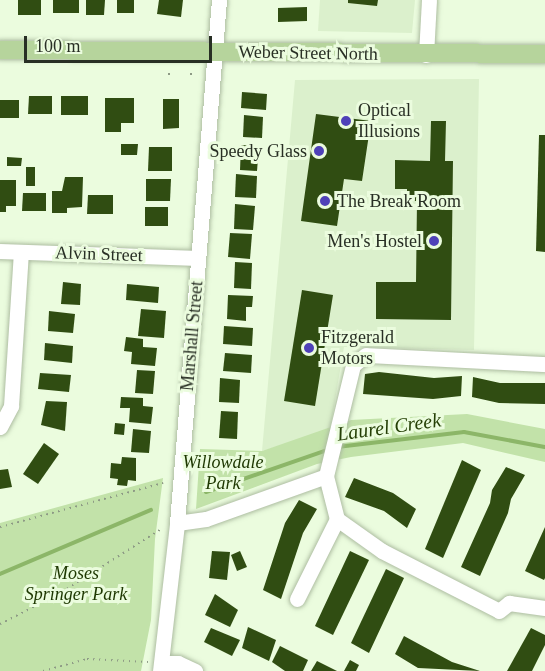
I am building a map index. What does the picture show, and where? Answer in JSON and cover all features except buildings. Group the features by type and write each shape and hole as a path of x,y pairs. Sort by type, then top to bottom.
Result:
{"main road":[{"name":"Weber Street North","path":"0,50 426,55 545,54"}],"street":[{"name":"Marshall Street","path":"162,667 177,523 219,0"},
{"path":"426,55 429,0"},
{"name":"Alvin Street","path":"0,251 198,258"},
{"path":"0,427 11,406 21,252"},
{"path":"545,364 366,355 353,365 326,476 338,519 382,552 499,611 509,603 545,608"},
{"path":"177,523 206,519 326,476"},
{"path":"297,599 338,519"},
{"path":"162,667 178,663 195,671"}],"path":[{"path":"0,527 163,483"},
{"path":"0,624 57,595 160,529 177,523"},
{"path":"43,671 87,659 162,667"}],"shaded area":[{"path":"320,0 415,0 412,33 318,31"},
{"path":"479,79 474,350 344,347 330,430 262,451 295,80"}],"green space":[{"name":"Willowdale Park","path":"467,414 545,429 545,462 463,443 351,457 317,464 196,509 200,449 262,451 351,420"},
{"name":"Moses Springer Park","path":"163,478 155,539 151,620 141,671 0,671 0,523"}],"waterway":[{"name":"Laurel Creek","path":"337,447 464,432 545,447"},
{"name":"Laurel Creek","path":"206,492 327,450"},
{"name":"Laurel Creek","path":"0,574 151,510"}],"place":[{"name":"Optical Illusions","path":"346,121"},
{"name":"Speedy Glass","path":"319,151"},
{"name":"The Break Room","path":"325,201"},
{"name":"Men's Hostel","path":"434,241"},
{"name":"Fitzgerald Motors","path":"309,348"}]}
